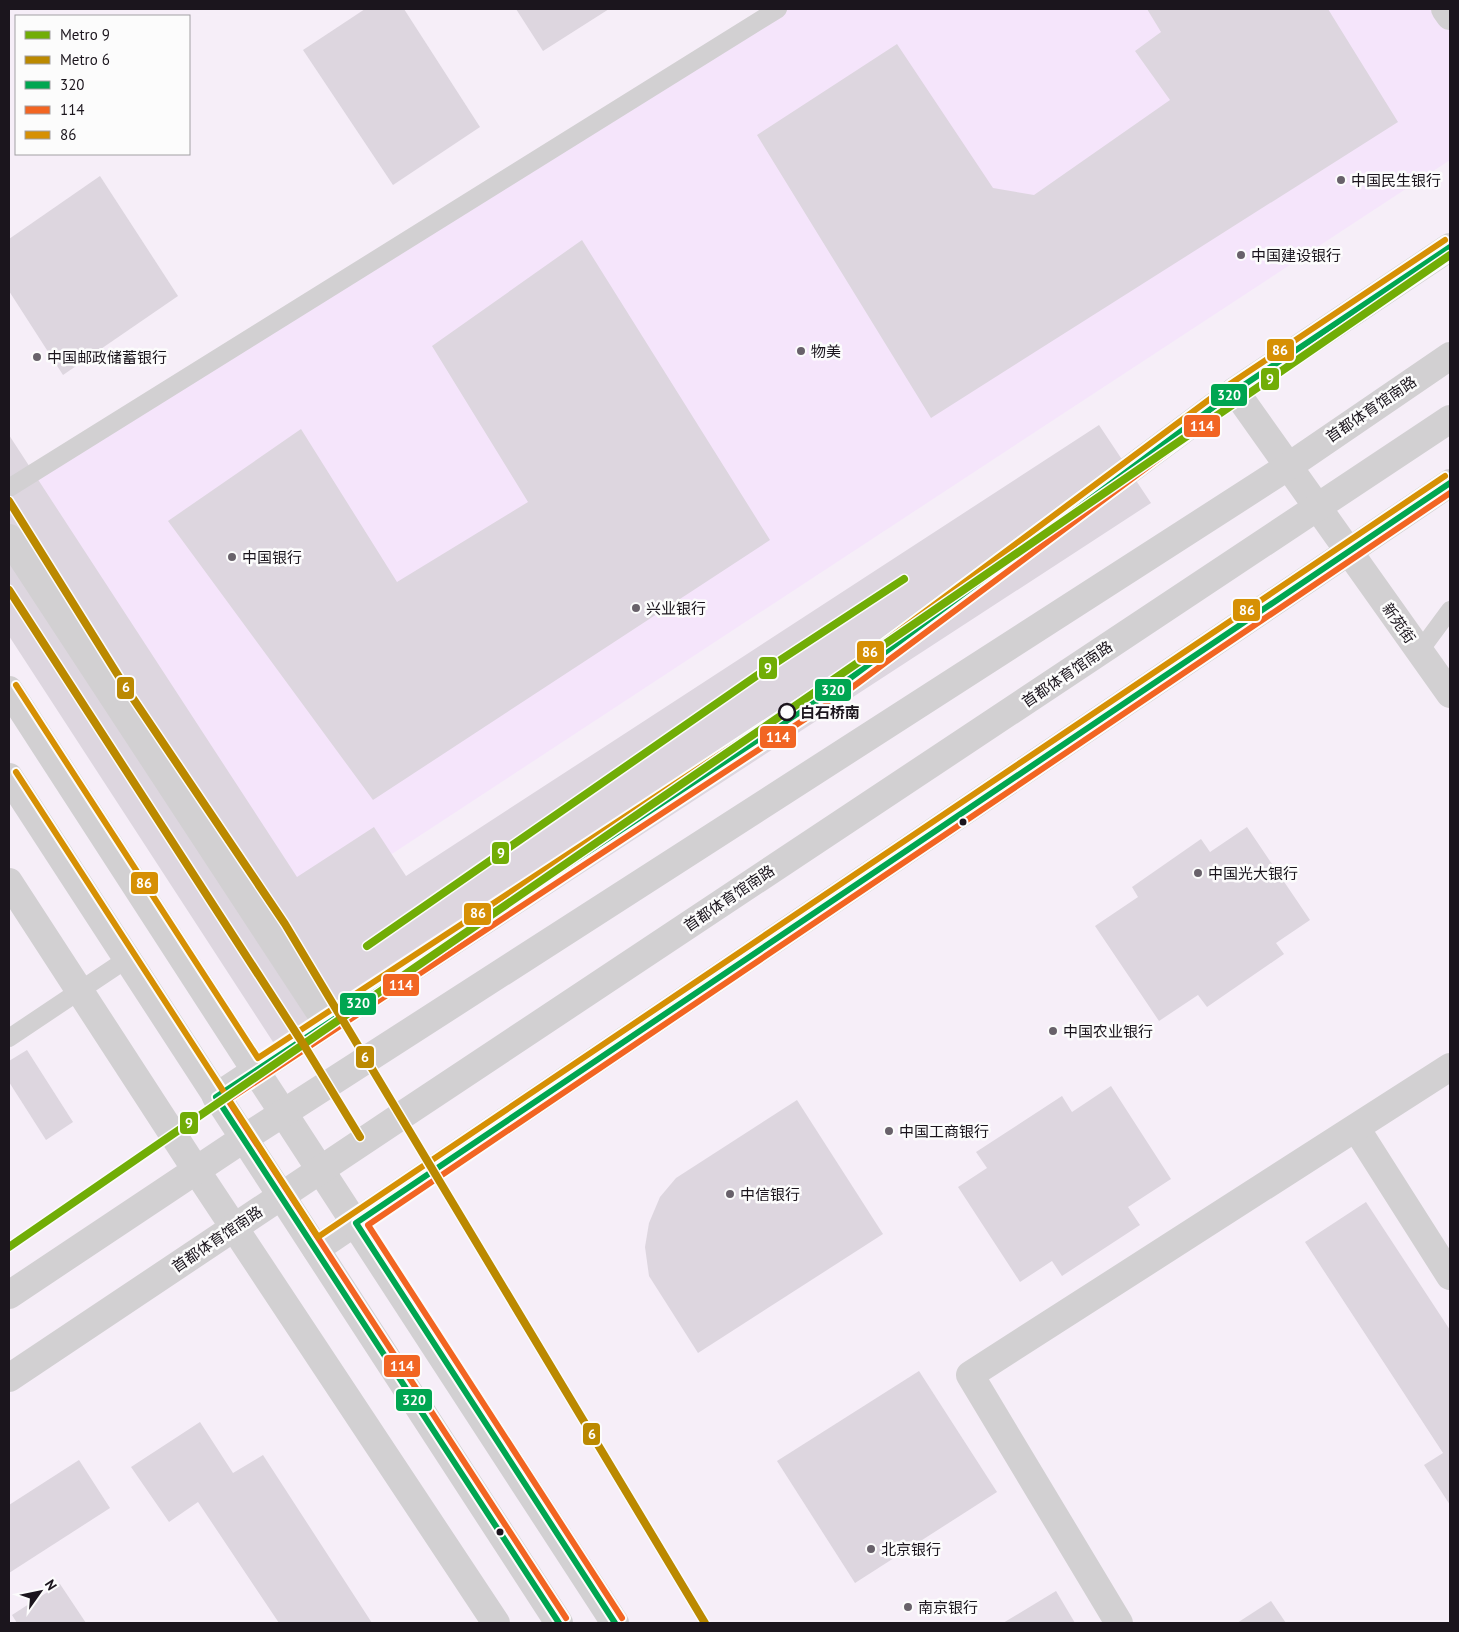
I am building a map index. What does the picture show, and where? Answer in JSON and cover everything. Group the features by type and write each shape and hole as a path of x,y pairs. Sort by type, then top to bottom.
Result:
{"street":[{"path":"1445,9 1450,16"},
{"path":"216,1097 841,685 1235,391 1450,247"},
{"name":"首都体育馆南路","path":"9,1295 196,1170 1289,466 1450,356"},
{"name":"新苑街","path":"1235,391 1450,694"},
{"name":"首都体育馆南路","path":"9,1378 320,1169 1450,419"},
{"path":"316,1249 1450,483"},
{"path":"9,538 327,1023"},
{"path":"9,690 615,1623"},
{"path":"9,777 559,1623"},
{"path":"9,882 196,1170 496,1623"},
{"path":"1119,1623 970,1375 1450,1067"},
{"path":"1356,1128 1450,1276"}],"lane":[{"path":"9,488 778,9"},
{"path":"1419,652 1450,610"},
{"path":"9,1038 127,959"}],"shaded area":[{"path":"778,9 1444,9 1450,18 1450,160 285,924 9,501 9,488"}],"building":[{"path":"365,9 404,9 480,127 393,185 303,50"},
{"path":"516,9 609,9 543,51"},
{"path":"1147,9 1328,9 1398,122 931,418 757,135 897,44 993,188 1034,195 1170,100 1135,51 1161,32"},
{"path":"100,176 178,296 63,375 9,291 9,239"},
{"path":"582,240 770,540 373,800 168,521 301,429 397,582 528,502 432,346"},
{"path":"1099,425 1151,503 288,1065 9,636 9,435 297,877 374,827 406,876"},
{"path":"1247,827 1310,920 1276,943 1284,954 1207,1007 1198,995 1159,1021 1095,926 1138,897 1132,887 1201,839 1210,852"},
{"path":"27,1050 73,1122 46,1140 9,1082 9,1061"},
{"path":"1111,1086 1171,1179 1128,1207 1140,1225 1062,1276 1052,1261 1020,1282 958,1187 987,1168 976,1152 1062,1096 1072,1112"},
{"path":"797,1100 883,1234 698,1353 649,1276 645,1247 649,1223 660,1197 676,1178"},
{"path":"1366,1202 1450,1330 1450,1505 1424,1465 1443,1453 1305,1242"},
{"path":"919,1371 997,1492 855,1583 777,1461"},
{"path":"200,1422 233,1473 263,1455 372,1623 279,1623 198,1502 169,1522 131,1467"},
{"path":"79,1460 110,1508 9,1573 9,1505"},
{"path":"60,1584 86,1623 17,1623 12,1615"},
{"path":"1056,1591 1075,1623 1003,1623"},
{"path":"1271,1601 1286,1623 1237,1623"}],"metro line":[{"name":"9","path":"9,1247 1450,255"},
{"name":"6","path":"9,501 126,688 285,924 705,1623"},
{"name":"9","path":"367,946 762,672 904,579"},
{"name":"6","path":"9,590 302,1042 360,1137"}],"transit line":[{"name":"86","path":"16,685 258,1058 836,678 1230,384 1445,240"},
{"name":"320","path":"559,1623 216,1097 841,685 1235,391 1450,247"},
{"name":"114","path":"566,1618 228,1100 846,692 1240,398 1450,257"},
{"name":"86","path":"16,772 318,1237 1445,476"},
{"name":"320","path":"615,1623 356,1223 1450,483"},
{"name":"114","path":"622,1618 368,1225 1450,493"}],"place":[{"name":"中国民生银行","path":"1341,180"},
{"name":"中国建设银行","path":"1241,255"},
{"name":"物美","path":"801,351"},
{"name":"中国邮政储蓄银行","path":"37,357"},
{"name":"中国银行","path":"232,557"},
{"name":"兴业银行","path":"636,608"},
{"name":"白石桥南","path":"787,712"},
{"name":"中国光大银行","path":"1198,873"},
{"name":"中国农业银行","path":"1053,1031"},
{"name":"中国工商银行","path":"889,1131"},
{"name":"中信银行","path":"730,1194"},
{"name":"北京银行","path":"871,1549"},
{"name":"南京银行","path":"908,1607"}]}
